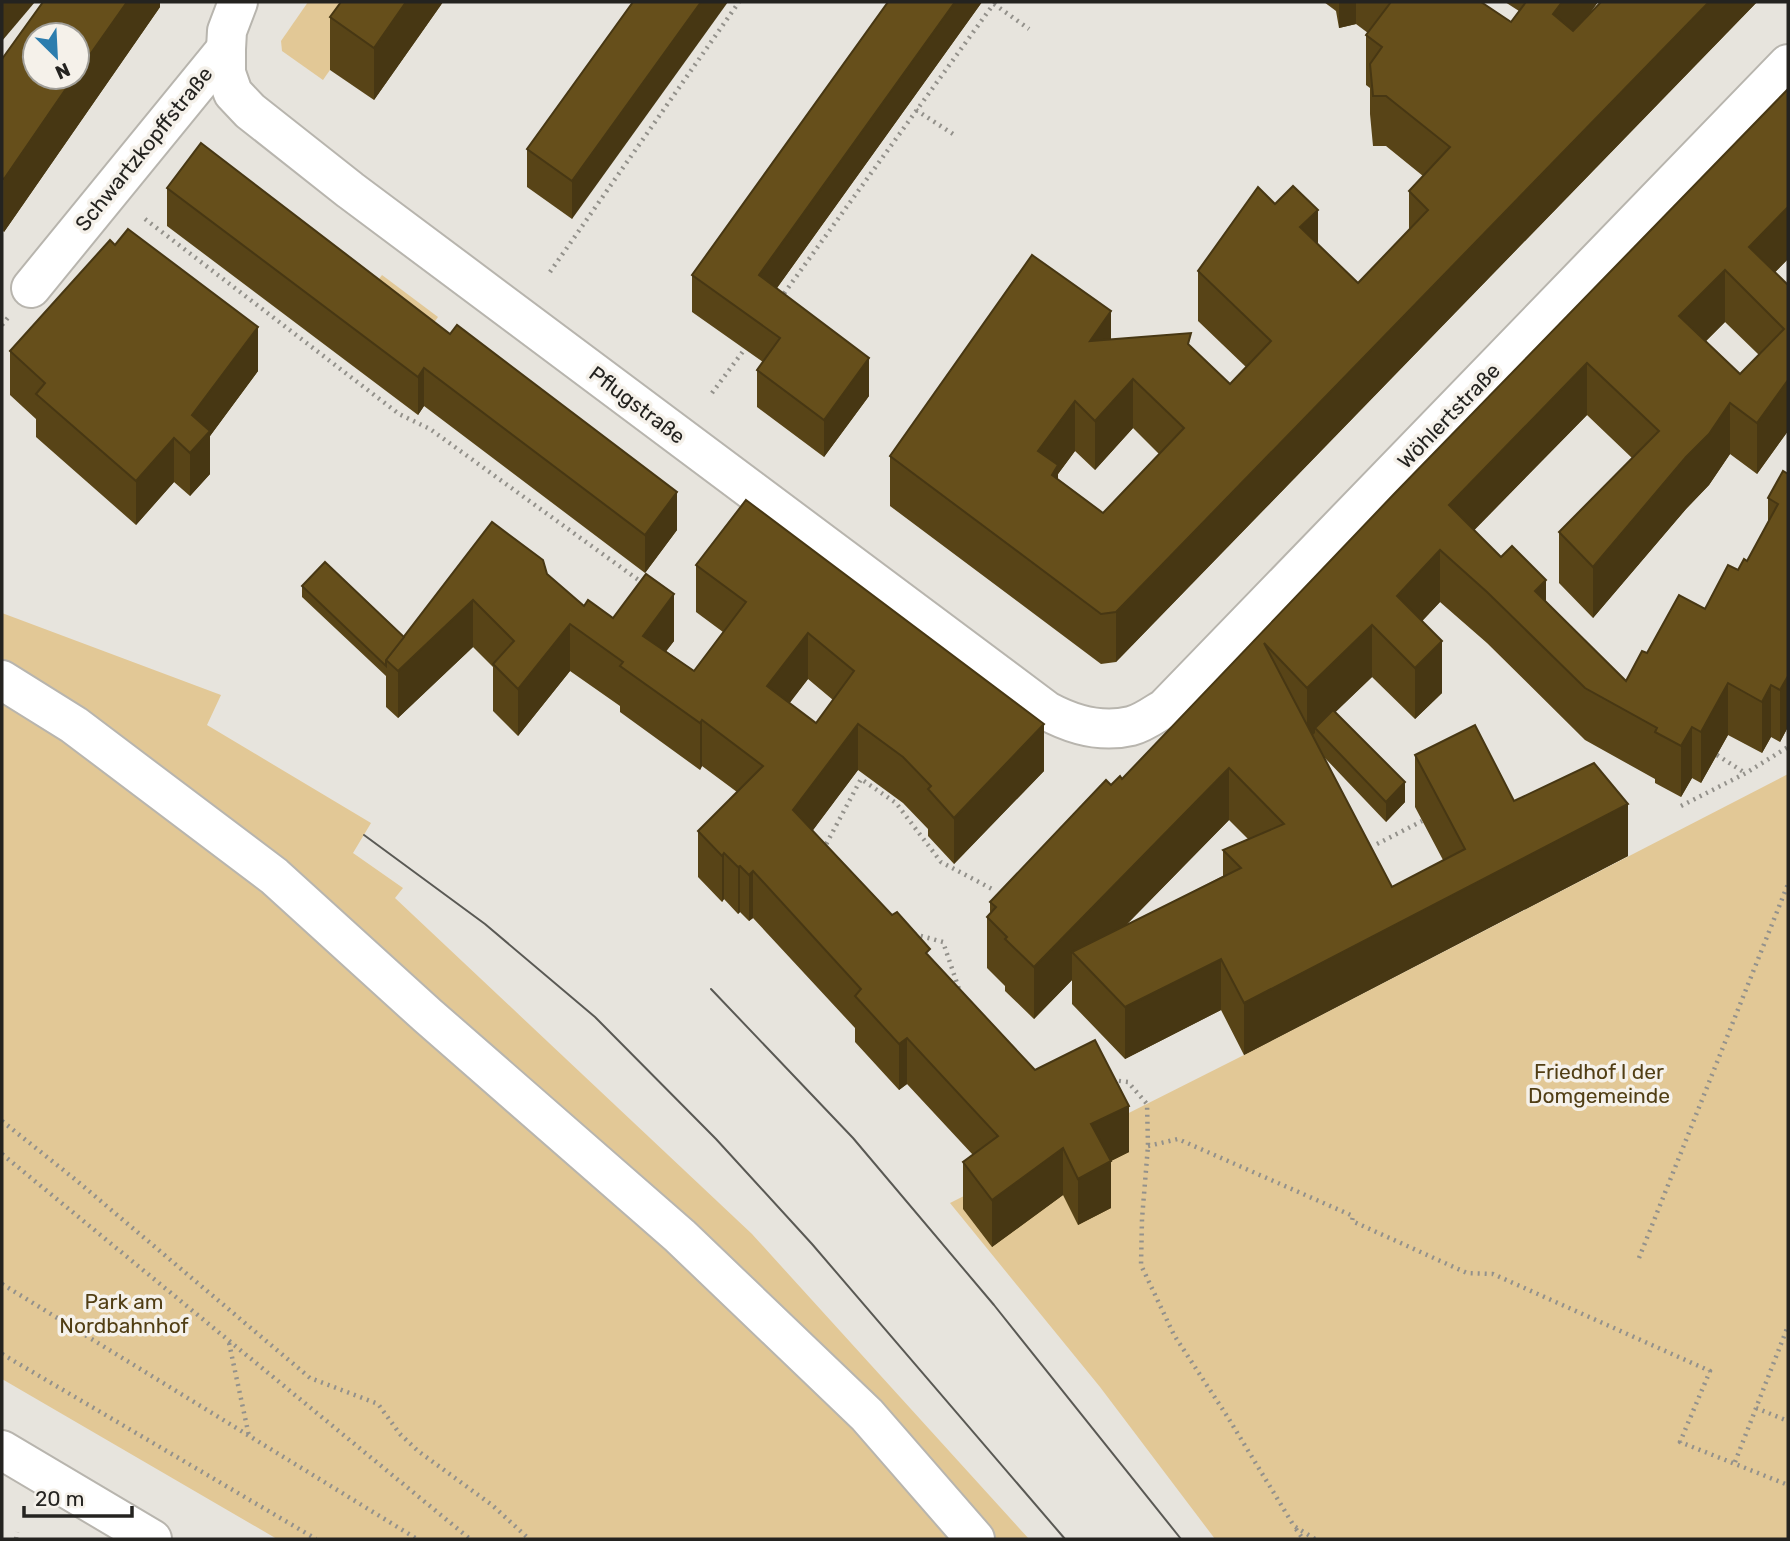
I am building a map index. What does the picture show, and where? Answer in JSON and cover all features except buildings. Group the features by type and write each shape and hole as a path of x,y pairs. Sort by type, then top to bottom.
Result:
{"street":[{"name":"Schwartzkopffstraße","path":"31,288 226,49 227,31 238,2"},
{"name":"Pflugstraße","path":"226,49 226,73 233,93 243,105 350,190 1047,712 1068,722 1088,727"},
{"name":"Wöhlertstraße","path":"1088,727 1112,729 1134,726 1166,708 1788,64"},
{"path":"2,680 74,725 274,876 426,1015 680,1236 867,1415 975,1539"},
{"path":"2,1450 152,1539"}],"path":[{"path":"550,272 739,2"},
{"path":"778,303 994,3 1028,29"},
{"path":"916,110 953,134"},
{"path":"145,219 399,414 430,429 646,585"},
{"path":"712,393 753,337"},
{"path":"1681,806 1746,773 1788,747"},
{"path":"1717,755 1746,773"},
{"path":"822,851 861,779 896,803 941,862 992,889"},
{"path":"1377,844 1422,821"},
{"path":"1639,1258 1788,884"},
{"path":"905,931 943,942 961,995"},
{"path":"1102,1079 1128,1082 1147,1104 1149,1146 1141,1265 1174,1335 1303,1539"},
{"path":"2,1121 78,1181 310,1378 378,1405 400,1434 418,1451 492,1505 529,1539"},
{"path":"1149,1146 1178,1139 1353,1216 1353,1221 1467,1273 1493,1274 1710,1371 1680,1442 1788,1485"},
{"path":"2,1154 466,1538"},
{"path":"2,1284 416,1539"},
{"path":"1735,1462 1788,1326"},
{"path":"228,1342 249,1436"},
{"path":"2,1354 316,1539"},
{"path":"1756,1408 1788,1421"},
{"path":"1294,1526 1315,1539"},
{"path":"16,1539 17,1532"}],"green space":[{"path":"308,2 377,2 323,80 282,51 281,41"},
{"path":"382,275 438,317 417,346 361,303"},
{"name":"Park am Nordbahnhof","path":"2,613 221,695 207,725 371,823 353,853 403,888 395,898 752,1234 1029,1539 277,1539 2,1379"},
{"name":"Friedhof I der Domgemeinde","path":"1788,774 1788,1539 1215,1539 1100,1387 950,1203 1244,1055"}],"tram line":[{"path":"364,835 485,924 595,1017 716,1139 812,1244 1065,1539"},
{"path":"711,989 853,1138 994,1305 1181,1539"}]}
